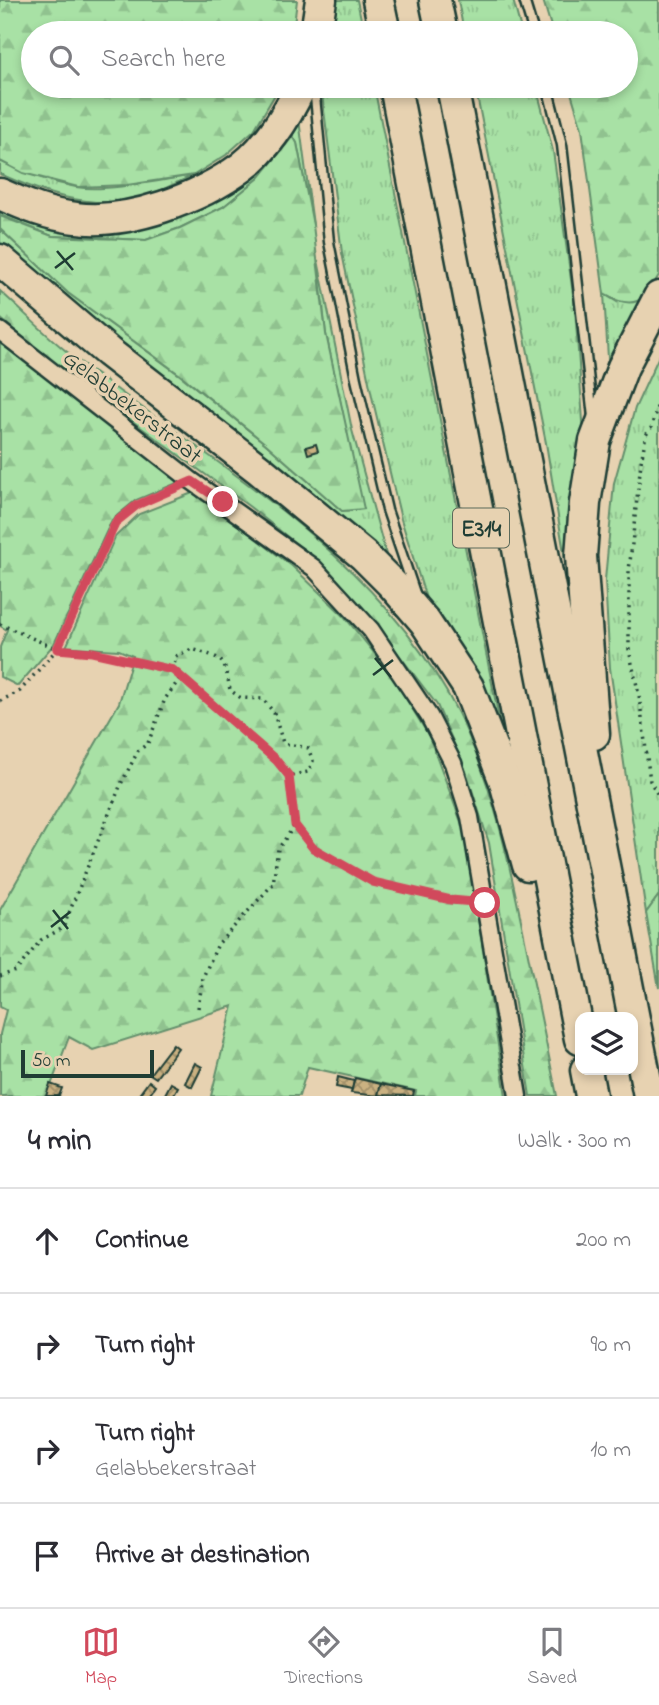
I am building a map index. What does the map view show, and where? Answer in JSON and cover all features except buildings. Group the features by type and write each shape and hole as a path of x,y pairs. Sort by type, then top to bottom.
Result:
{"highway":[{"path":"318,21 321,0"},
{"path":"378,0 382,21"},
{"path":"435,0 439,21"},
{"path":"0,194 40,212 78,218 110,219 149,210 186,197 243,166 287,116 295,98"},
{"name":"E314","path":"397,98 575,1013"},
{"name":"E314","path":"454,98 649,1096"},
{"path":"0,260 108,352 260,470 363,555 425,622 468,687 505,782 528,864 567,971"},
{"path":"590,790 595,723 581,555 585,503 595,441 623,367 659,297"},
{"path":"587,1075 592,1096"}],"street":[{"name":"Gelabbekerstraat","path":"0,331 192,481 314,568 371,630 429,716 453,762 470,817 518,1096"}],"lane":[{"path":"524,0 530,21"},
{"path":"315,98 329,242 356,379 387,510 425,622"},
{"path":"550,98 564,158 595,441"}],"path":[{"path":"659,400 651,428 646,435 641,462 629,571 629,650 639,695 650,781 659,797"},
{"path":"0,701 20,691 57,649 116,522 137,505 192,481"},
{"path":"0,624 57,649 92,652 173,670 276,760 289,776 295,825 313,848 373,882 451,900 485,903"},
{"path":"173,670 176,656 192,649 218,657 226,665 229,690 241,698 263,699 274,713 283,743 308,748 313,761 308,772 289,776"},
{"path":"0,976 16,971 41,940 63,928 121,785 138,751 148,743 165,699 181,677"},
{"path":"198,1008 203,977 218,944 274,884 278,849 295,825"}],"green space":[{"path":"0,0 297,0 294,21 21,21 21,98 273,98 254,130 226,155 194,175 127,185 78,187 23,173 0,161"},
{"path":"329,0 357,0 361,21 326,21"},
{"path":"458,0 513,0 519,21 462,21"},
{"path":"543,0 659,0 659,275 643,297 631,303 604,294 582,129 573,98 638,98 638,21 549,21"},
{"path":"323,98 376,98 504,744 429,608 401,519 342,253"},
{"path":"477,98 539,98 553,151 575,308 585,450 568,562 565,559 546,443"},
{"path":"298,112 313,225 297,143 293,136 259,178 223,207 180,228 146,240 52,236 0,215 0,204 170,216"},
{"path":"293,136 297,143 313,225 326,334 364,509 342,511 266,444 183,377 68,293 0,229 0,216 52,236 146,240 180,228 223,207 259,178"},
{"path":"0,161 47,180 89,188 135,185 194,175 136,199 94,202 46,192 15,181 0,174"},
{"path":"0,229 68,293 181,376 266,444 342,511 363,509 326,334 318,260 352,430 388,562 0,246"},
{"path":"0,291 65,350 288,515 337,558 383,605 424,656 458,713 490,792 511,875 557,1096 530,1096 489,843 466,771 437,705 377,626 328,569 250,507 58,367 0,318"},
{"path":"604,294 617,302 648,294 609,374"},
{"path":"0,343 182,481 136,500 112,520 54,644 18,686 0,677 0,647 7,630 0,626"},
{"path":"659,356 659,895 646,913 610,668 605,580 614,483 635,408"},
{"path":"195,492 292,566 344,616 389,671 429,736 464,830 506,1096 415,1096 416,1091 308,1067 299,1096 211,1096 233,1006 93,1050 69,1037 47,1096 0,1096 0,1034 6,1010 0,1007 0,910 119,703 133,656 119,650 66,647 115,537 139,514"},
{"path":"659,895 659,988 646,913"}],"route":[{"path":"223,502 192,481 137,505 116,522 57,649 92,652 173,670 276,760 289,776 295,825 313,848 373,882 451,900 485,903"}]}
